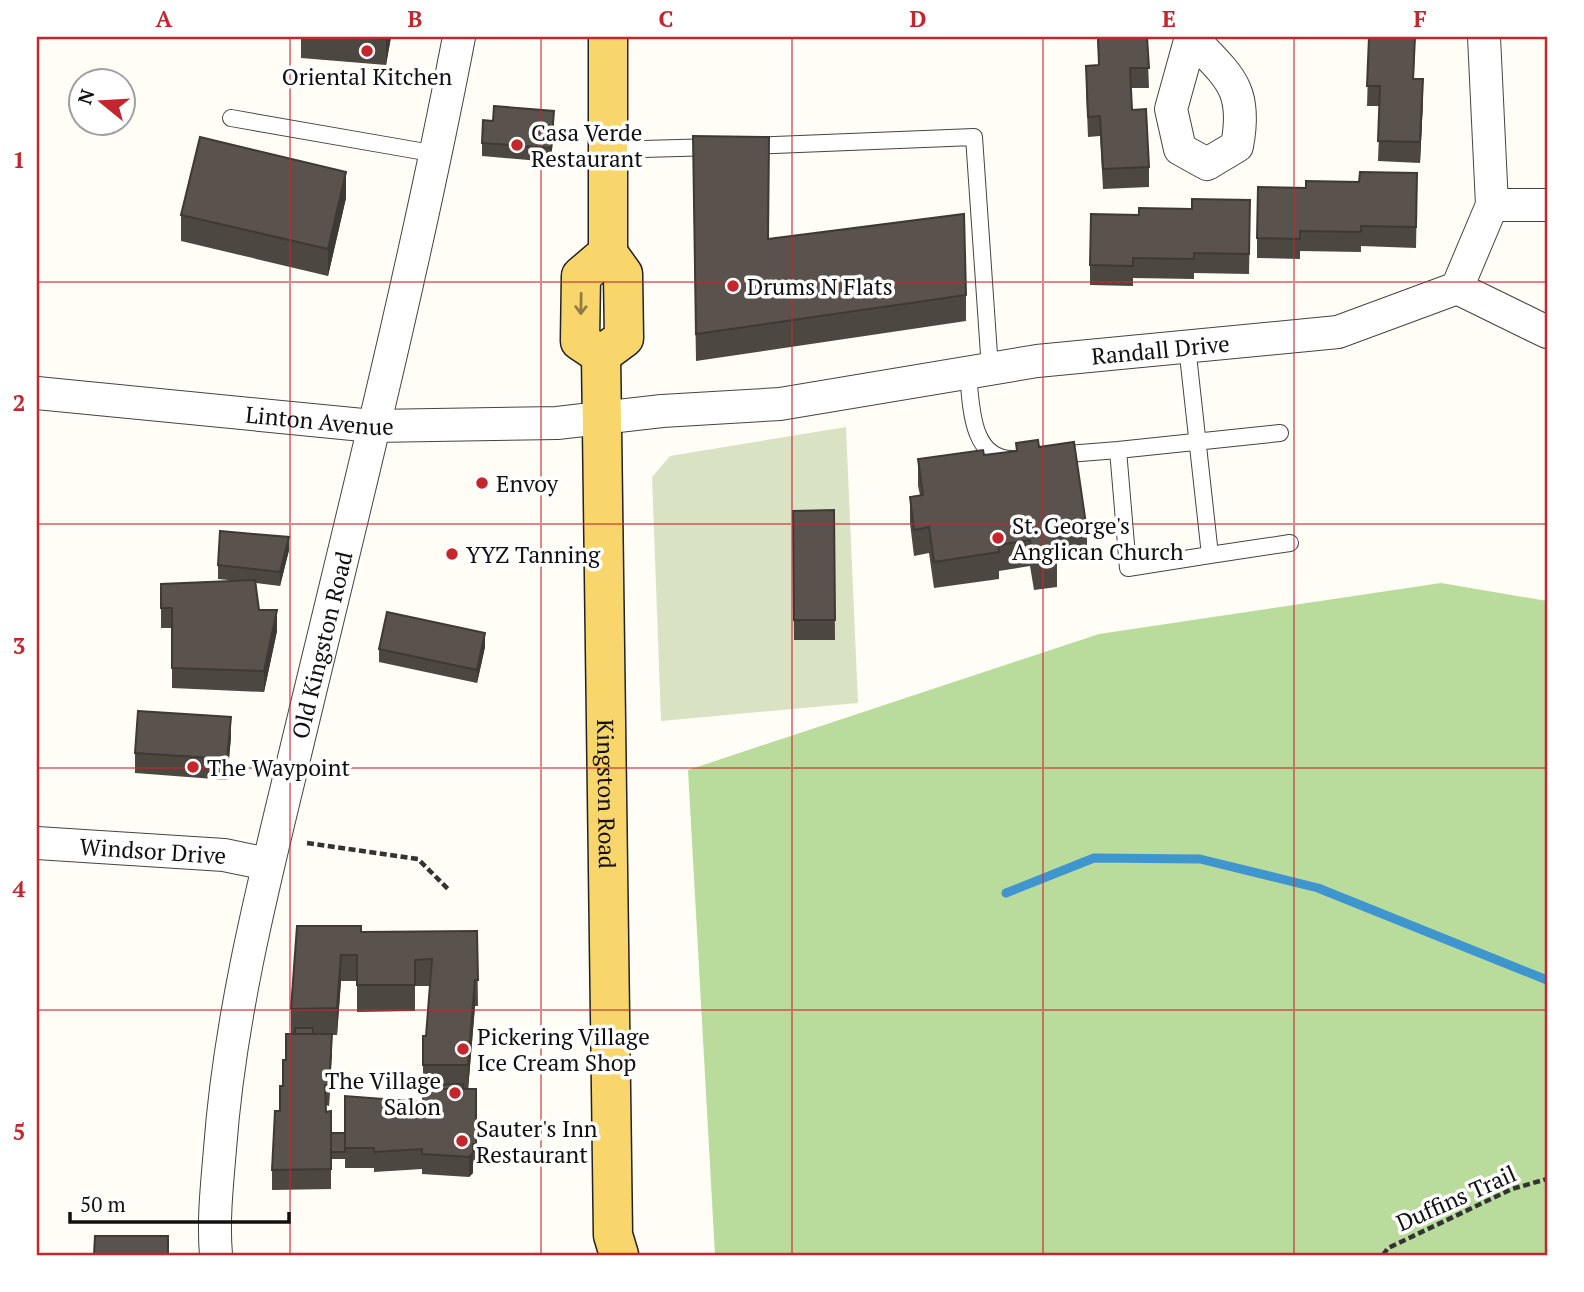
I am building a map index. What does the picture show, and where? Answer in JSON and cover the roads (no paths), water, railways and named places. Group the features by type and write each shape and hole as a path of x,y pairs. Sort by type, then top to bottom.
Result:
{"main road":[{"path":"607,150 608,37"},
{"name":"Kingston Road","path":"607,150 608,253 581,275 580,341 601,355 604,417 603,636 613,1248"}],"street":[{"name":"Old Kingston Road","path":"216,1255 214,1229 223,1101 241,985 437,154 459,37"},
{"path":"1484,37 1492,205 1457,288 1547,332"},
{"path":"1492,205 1547,205"},
{"name":"Randall Drive","path":"604,417 780,404 1037,361 1338,332 1457,288"},
{"name":"Linton Avenue","path":"37,393 373,426 557,423 604,417"},
{"name":"Windsor Drive","path":"37,843 224,855 268,864"}],"lane":[{"path":"231,118 437,154"},
{"path":"607,150 974,137 979,371 972,426 988,449 1004,460 1280,433"},
{"path":"1187,346 1210,555"},
{"path":"1118,450 1128,568 1290,543"}],"waterway":[{"path":"1006,893 1094,858 1200,859 1318,888 1547,980"}],"place":[{"name":"Oriental Kitchen","path":"367,51"},
{"name":"Casa Verde Restaurant","path":"517,145"},
{"name":"Drums N Flats","path":"733,286"},
{"name":"Envoy","path":"482,483"},
{"name":"St. George's Anglican Church","path":"998,538"},
{"name":"YYZ Tanning","path":"452,554"},
{"name":"The Waypoint","path":"193,767"},
{"name":"Pickering Village Ice Cream Shop","path":"463,1049"},
{"name":"The Village Salon","path":"455,1093"},
{"name":"Sauter's Inn Restaurant","path":"462,1141"}]}
